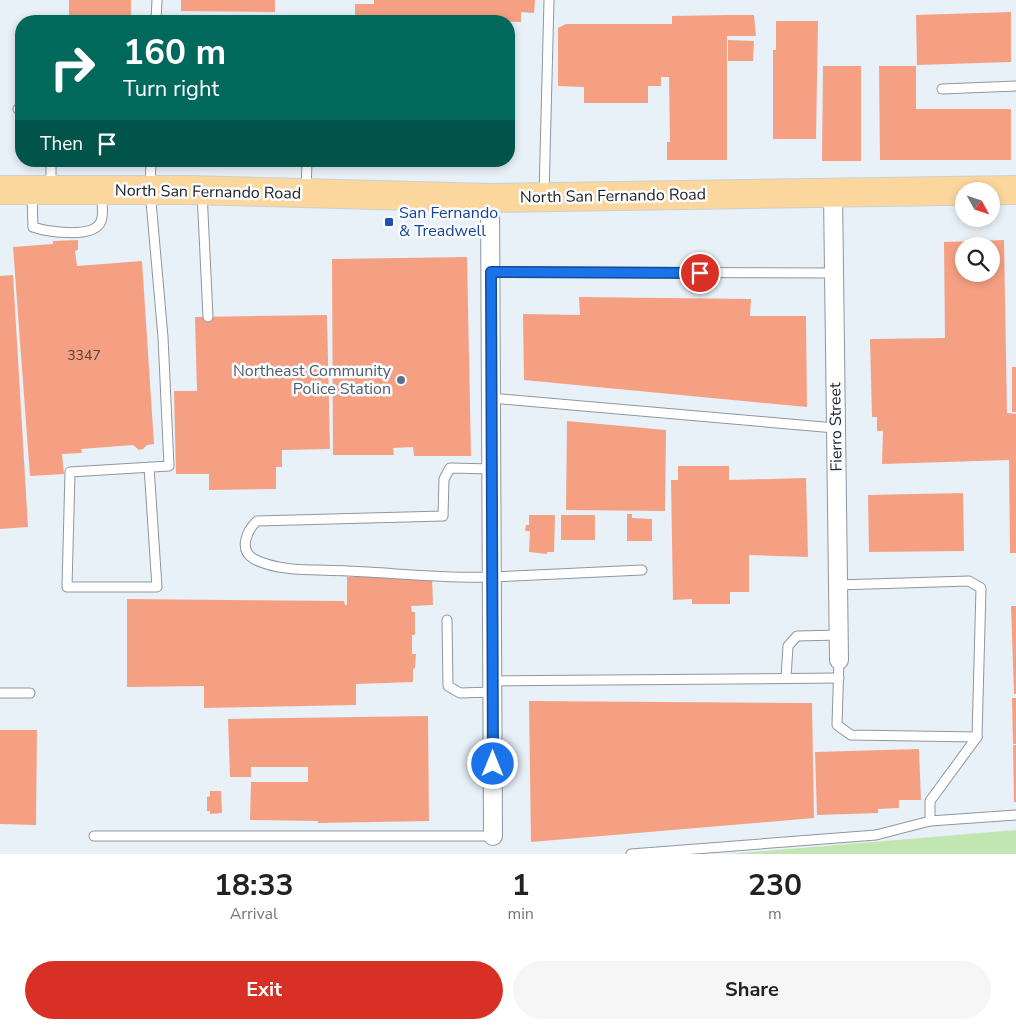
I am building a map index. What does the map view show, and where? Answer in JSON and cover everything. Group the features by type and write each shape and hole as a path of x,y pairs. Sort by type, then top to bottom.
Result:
{"main road":[{"name":"North San Fernando Road","path":"0,190 150,190 490,198 1016,190"}],"street":[{"name":"Fierro Street","path":"833,193 839,660"},
{"path":"490,198 493,836"}],"lane":[{"path":"156,15 157,0"},
{"path":"544,198 549,0"},
{"path":"942,89 1016,86"},
{"path":"48,167 41,190 34,226 46,232 79,232 96,228 101,221 101,190"},
{"path":"150,467 157,587 67,587 70,472 150,467 168,466 163,337 150,190 151,167"},
{"path":"306,193 307,167"},
{"path":"202,191 208,317"},
{"path":"491,272 834,273"},
{"path":"491,398 836,428"},
{"path":"492,469 450,468 444,479 444,516 257,521 248,530 245,543 248,554 254,559 287,568 492,577 642,570"},
{"path":"837,585 969,581 981,588 977,737 930,801 930,821"},
{"path":"447,620 448,686 460,693 493,686 839,678"},
{"path":"786,678 788,646 796,636 838,635"},
{"path":"839,660 837,725 851,735 977,737"},
{"path":"0,694 30,692"},
{"path":"631,854 876,835 930,821 1016,815"},
{"path":"94,836 493,836"}],"green space":[{"path":"1016,830 1016,854 729,854"}],"building":[{"path":"69,0 131,0 131,15 69,15"},
{"path":"181,0 275,0 275,12 181,11"},
{"path":"374,0 535,0 534,13 521,12 521,22 515,22 515,15 355,15 355,4 374,4"},
{"path":"1011,12 1011,62 917,65 916,15"},
{"path":"754,15 756,36 727,36 727,160 667,160 667,142 670,142 669,77 661,77 661,86 648,86 648,103 584,103 584,87 558,86 558,28 566,24 672,24 672,16"},
{"path":"776,21 818,21 816,139 773,139 773,50 776,50"},
{"path":"728,40 754,41 753,61 728,61"},
{"path":"823,66 861,66 861,161 822,161"},
{"path":"879,66 916,66 916,109 1011,109 1011,160 880,160"},
{"path":"78,240 78,250 75,251 77,266 142,261 154,444 147,445 139,450 133,445 81,449 82,453 62,454 64,474 30,476 13,247 53,244 53,241"},
{"path":"1000,240 1004,240 1007,413 1016,414 1016,553 1010,553 1009,460 882,464 883,431 877,431 877,417 872,417 870,339 945,338 944,242 955,242 955,282 1000,282"},
{"name":"Northeast Community Police Station","path":"467,257 471,456 414,456 413,447 393,448 394,455 333,455 332,259"},
{"path":"13,275 28,527 0,529 0,276"},
{"path":"579,297 751,299 750,316 806,316 807,407 524,380 523,314 580,315"},
{"path":"327,315 330,449 282,450 282,467 276,467 276,489 209,490 209,474 176,474 174,391 197,391 195,317"},
{"path":"1012,367 1016,367 1016,412 1012,412"},
{"path":"567,421 666,430 665,511 566,510"},
{"path":"678,466 729,466 729,480 806,478 808,557 749,555 749,592 730,592 730,604 692,604 692,599 673,600 671,480 678,480"},
{"path":"963,493 964,551 869,552 868,495"},
{"path":"627,514 632,514 632,518 652,519 652,541 627,541"},
{"path":"529,515 555,515 554,552 547,552 547,554 529,552 530,531 525,531 526,525 529,525"},
{"path":"561,515 595,515 595,540 561,540"},
{"path":"432,576 433,605 411,606 412,612 415,612 415,635 412,635 412,654 416,654 413,682 356,684 356,705 204,708 204,686 127,687 127,599 344,601 345,605 347,605 347,577"},
{"path":"1011,606 1016,606 1016,694 1014,694"},
{"path":"1012,698 1016,698 1016,744 1013,744"},
{"path":"529,701 812,703 814,818 531,842"},
{"path":"428,716 429,821 318,823 318,821 250,820 251,782 308,782 308,767 251,767 251,777 230,777 228,719"},
{"path":"0,730 37,730 36,825 0,824"},
{"path":"1013,745 1016,745 1016,802 1014,802"},
{"path":"919,749 921,800 899,800 899,808 878,809 878,813 817,815 815,752"},
{"path":"210,791 221,791 222,813 210,814 210,811 207,811 207,797 210,796"}],"place":[{"name":"San Fernando & Treadwell","path":"389,222"},
{"name":"Northeast Community Police Station","path":"401,380"}],"route":[{"path":"493,764 491,272 700,273"}]}
